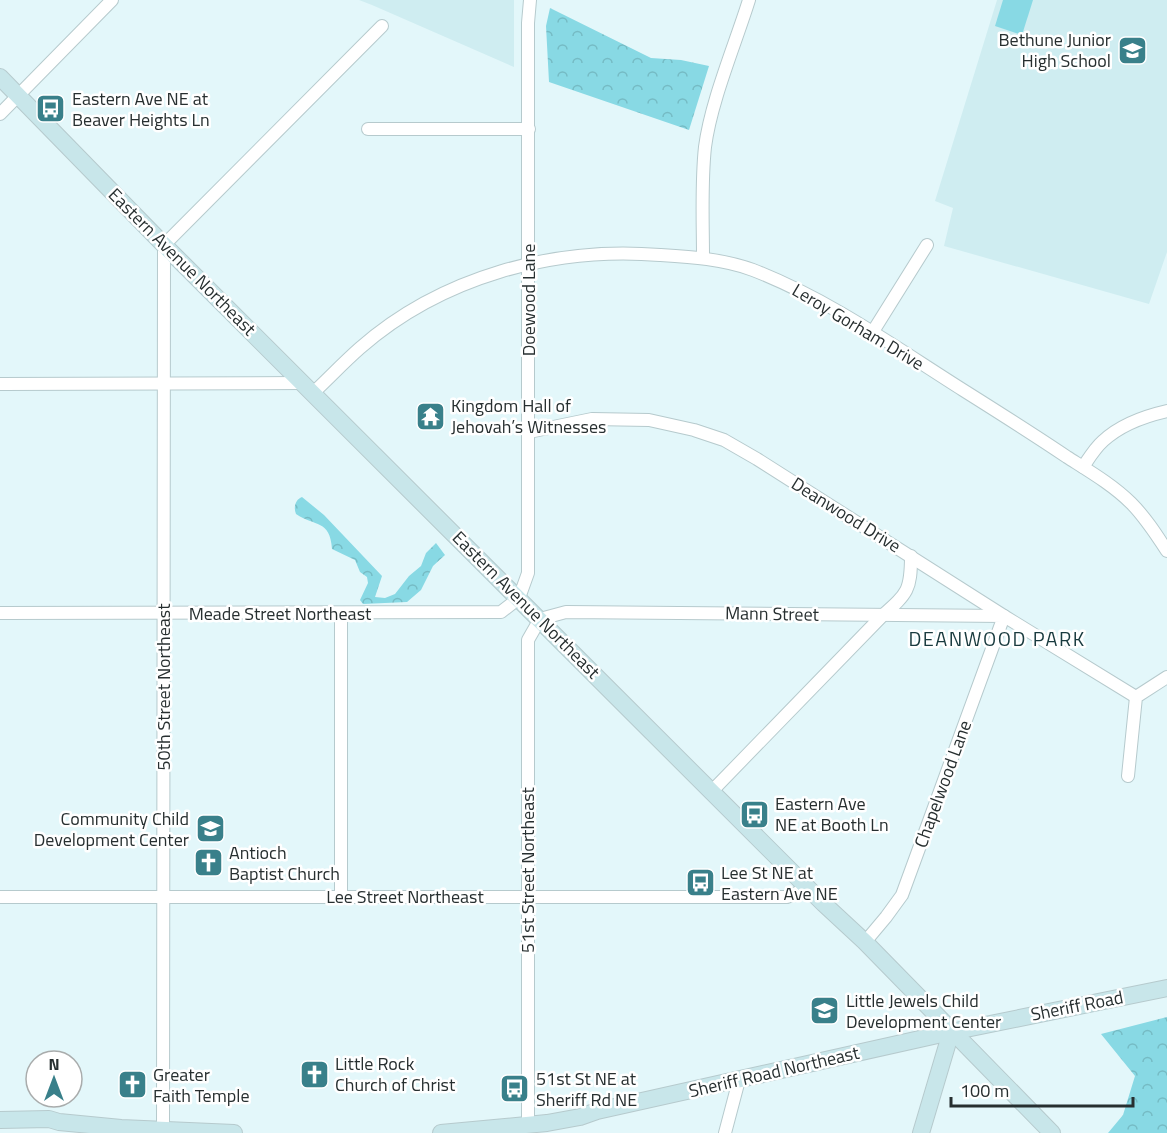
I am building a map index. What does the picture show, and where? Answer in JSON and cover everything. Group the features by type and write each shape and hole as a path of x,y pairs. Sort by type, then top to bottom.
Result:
{"main road":[{"name":"Eastern Avenue Northeast","path":"0,78 164,245 808,888 865,942 1052,1133"},
{"name":"Sheriff Road","path":"951,1032 1167,988"},
{"name":"Sheriff Road Northeast","path":"441,1133 528,1123 542,1116 579,1110 597,1111 951,1032"},
{"path":"921,1133 951,1032"},
{"path":"0,1120 50,1119 59,1122 163,1130 234,1133"},
{"path":"0,1130 50,1127 59,1122"}],"street":[{"path":"0,114 112,0"},
{"name":"Doewood Lane","path":"519,598 528,573 528,23 530,0"},
{"path":"703,258 703,192 707,136 749,0"},
{"path":"164,245 382,26"},
{"path":"368,129 529,129"},
{"name":"50th Street Northeast","path":"163,1130 164,245"},
{"path":"872,333 927,245"},
{"name":"Leroy Gorham Drive","path":"309,388 393,323 427,302 465,284 529,264 577,256 610,253 703,258 749,269 820,300 1083,467 1134,506 1167,551"},
{"path":"0,384 164,383 309,388"},
{"path":"1083,467 1102,441 1115,431 1140,419 1167,411"},
{"name":"Deanwood Drive","path":"529,432 592,420 630,419 674,424 724,441 757,459 1136,697"},
{"path":"712,791 882,616 901,600 909,587 911,556"},
{"name":"Meade Street Northeast","path":"0,613 501,612 519,598"},
{"name":"Mann Street","path":"540,619 566,612 1005,616"},
{"path":"341,614 341,897"},
{"name":"Chapelwood Lane","path":"865,942 902,895 1005,616"},
{"name":"51st Street Northeast","path":"528,1123 528,640 540,619"},
{"path":"1128,776 1136,697 1167,677"},
{"name":"Lee Street Northeast","path":"0,897 787,897 808,888"},
{"path":"725,1133 739,1080"}],"shaded area":[{"path":"359,0 514,0 514,67 372,5"},
{"path":"997,0 1167,0 1167,252 1149,304 944,246 953,208 935,201"}],"green space":[{"path":"1003,0 1033,0 1022,35 995,26"},
{"path":"550,8 651,58 681,60 709,66 689,130 549,82 546,26"},
{"path":"302,497 324,515 382,576 375,597 385,598 395,594 409,576 421,566 426,553 436,543 445,555 433,566 421,590 407,602 363,604 360,600 368,583 367,577 360,572 355,560 332,549 331,539 325,528 296,514 296,504"},
{"path":"1167,1017 1167,1133 1108,1133 1123,1115 1135,1076 1101,1034"}],"place":[{"name":"Bethune Junior High School","path":"1132,50"},
{"name":"Eastern Ave NE at Beaver Heights Ln","path":"51,109"},
{"name":"Kingdom Hall of Jehovah’s Witnesses","path":"430,416"},
{"name":"Eastern Ave NE at Booth Ln","path":"754,814"},
{"name":"Community Child Development Center","path":"210,829"},
{"name":"Antioch Baptist Church","path":"208,863"},
{"name":"Lee St NE at Eastern Ave NE","path":"700,883"},
{"name":"Little Jewels Child Development Center","path":"825,1011"},
{"name":"Little Rock Church of Christ","path":"314,1074"},
{"name":"Greater Faith Temple","path":"132,1085"},
{"name":"51st St NE at Sheriff Rd NE","path":"515,1089"}],"district":[{"name":"DEANWOOD PARK","path":"997,639"}]}
